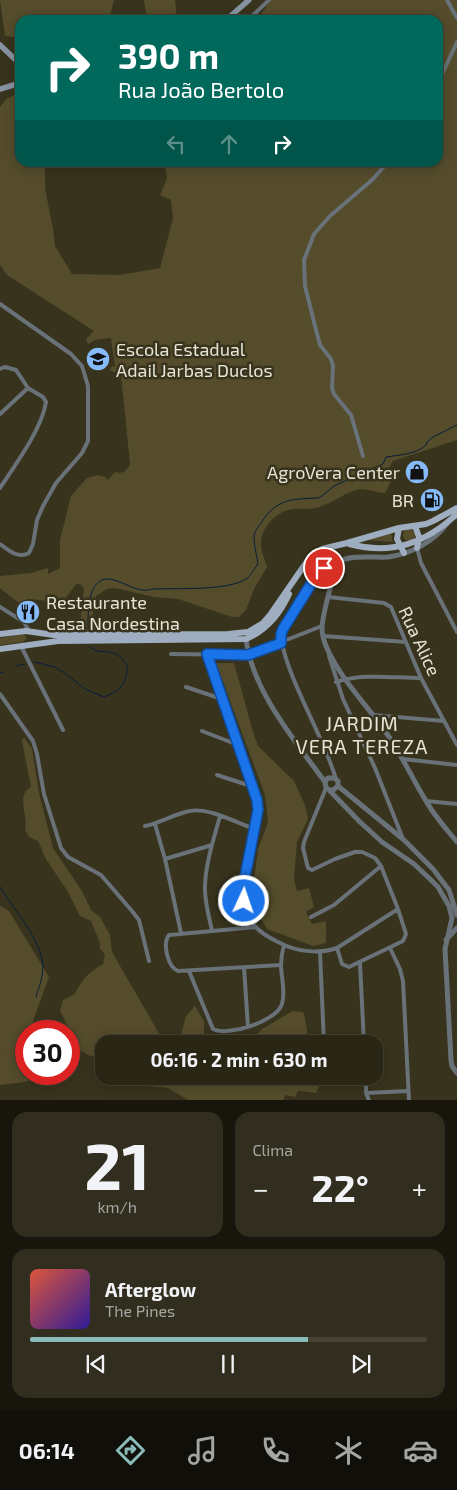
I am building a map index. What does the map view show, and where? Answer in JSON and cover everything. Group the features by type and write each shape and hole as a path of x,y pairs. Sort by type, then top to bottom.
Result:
{"main road":[{"path":"232,15 249,0"},
{"path":"0,45 15,59"},
{"path":"0,89 15,84"},
{"path":"0,634 29,631 54,635 244,632 253,629 266,620 314,554 322,549 399,528 434,521 457,508"},
{"path":"347,543 379,548 400,547 419,541 449,522 457,514"},
{"path":"415,526 419,533 417,548"},
{"path":"399,528 397,536 404,553"},
{"path":"0,649 58,641 246,638 256,635 270,623 286,599 293,584"},
{"path":"24,645 31,638 29,631"}],"street":[{"path":"253,15 268,0"},
{"path":"447,0 457,18"},
{"path":"443,73 456,48 457,42"},
{"path":"363,456 351,415 334,394 332,388 333,366 320,345 305,286 304,260 314,234 330,216 372,180 384,167"},
{"path":"0,304 71,354 82,366 88,396 89,432 88,441 82,453 56,483 43,506 37,520 33,544 29,553 27,555 18,555 0,544"},
{"path":"0,369 5,367 16,370 28,388 45,399 45,408 25,450 0,488"},
{"path":"0,414 28,388"},
{"path":"457,518 449,522 442,531 417,548 404,553 387,557 348,558 324,568 316,576 281,634 281,643 338,786 404,840 441,877 449,890 455,916 446,940 445,949 451,1060 452,1066 457,1073"},
{"path":"417,548 421,563 457,632"},
{"path":"340,562 335,570 328,597 322,626 323,636 336,682 375,768 404,840"},
{"name":"Rua Alice","path":"328,597 384,603 391,608 421,678 457,745"},
{"path":"0,607 24,622 29,631"},
{"path":"171,654 248,655 322,626"},
{"path":"323,636 406,642"},
{"path":"246,638 248,655 270,704 327,787 366,828 430,879 444,896 455,916"},
{"path":"24,645 63,730"},
{"path":"326,646 345,679 373,715 403,759 440,822 457,842"},
{"path":"207,654 254,787 258,810 244,882 244,901 246,912 256,927 284,945 320,952 337,948 398,909"},
{"path":"336,682 345,679 373,677 421,678"},
{"path":"186,687 222,699"},
{"path":"0,694 33,741 44,794 61,848 68,857 101,875 136,916 149,961"},
{"path":"373,715 444,721"},
{"path":"202,731 238,745"},
{"path":"403,759 457,765"},
{"path":"217,776 254,787"},
{"path":"336,779 330,777 304,842 303,848 308,868 312,870 335,858 354,852 371,855 381,866 406,934 403,941 390,948 360,963 346,966 342,964 337,948"},
{"path":"327,787 334,791 338,786"},
{"path":"426,801 457,804"},
{"path":"144,826 155,824 189,811 207,811 255,829"},
{"path":"212,931 205,899 205,884 212,845 220,816"},
{"path":"155,824 165,859 180,933"},
{"path":"165,859 212,845"},
{"path":"311,917 334,905 381,866"},
{"path":"256,927 169,935 166,947 174,969 178,971 281,965"},
{"path":"446,940 457,928"},
{"path":"190,971 212,1029 222,1031 248,1027 274,1013 281,1007 283,1000 281,965 284,945"},
{"path":"390,948 400,968 403,981 409,1100"},
{"path":"320,952 324,1035"},
{"path":"360,963 364,1035"},
{"path":"244,967 248,1027"},
{"path":"366,1085 366,1093 369,1100"},
{"path":"366,1093 408,1091"}],"shaded area":[{"path":"0,0 114,0 110,15 15,15 15,37 5,36"},
{"path":"144,0 175,0 176,15 146,15"},
{"path":"271,0 457,0 457,440 393,461 389,468 394,475 385,493 365,489 356,490 325,505 311,509 288,510 273,518 261,539 267,567 254,589 246,610 239,617 232,617 178,599 154,597 115,588 107,589 96,596 90,631 79,632 84,588 80,584 76,584 63,602 27,599 24,605 0,588 0,576 31,573 48,568 48,574 60,568 60,540 71,496 87,478 98,475 108,480 115,472 126,471 129,467 121,374 110,370 112,366 115,367 111,338 95,340 88,344 86,339 94,331 7,275 0,265 0,107 6,99 15,94 15,167 45,167 45,188 55,246 72,274 119,275 160,268 173,218 171,200 160,195 167,179 166,167 443,167 443,15 260,15"},
{"path":"407,529 411,529 415,535 411,541 407,541 403,537 403,533"},
{"path":"391,533 393,542 368,540"},
{"path":"23,634 27,638 23,642 0,645 0,638"},
{"path":"216,663 234,663 258,746 294,781 305,805 308,819 297,842 294,879 297,891 309,888 314,907 306,912 312,924 326,921 326,943 313,946 267,929 251,902 258,849 268,822 265,795"},
{"path":"24,737 32,749 39,793 53,848 82,891 91,910 100,917 110,935 112,952 160,1035 95,1035 95,1057 80,1050 80,1020 64,1020 60,1011 63,1000 75,994 86,976 103,964 105,954 100,949 100,943 91,921 80,916 68,892 46,859 38,841 29,837 25,830 23,800 26,791 31,787 22,741"},
{"path":"0,906 9,911 49,977 33,1020 15,1020 15,1083 0,1085"},
{"path":"195,1006 204,1021 204,1035 181,1035 186,1016"},
{"path":"293,1011 303,1012 308,1035 257,1035 262,1029"},
{"path":"138,1085 319,1086 316,1093 298,1091 295,1097 286,1095 283,1100 188,1100 168,1088"}],"waterway":[{"path":"88,630 89,602 93,589 102,580 111,579 144,590 215,587 238,583 248,578 258,564 254,544 255,531 272,509 292,500 318,498 334,486 383,464 386,457 408,454 418,450 433,437 457,425"},
{"path":"34,662 55,667 85,689 104,697 114,692 124,683 128,667 118,655 95,650 90,647"},
{"path":"16,666 25,664"},
{"path":"0,887 32,935 41,956 43,966 41,982 36,997"}],"place":[{"name":"Escola Estadual Adail Jarbas Duclos","path":"98,359"},
{"name":"AgroVera Center","path":"417,472"},
{"name":"BR","path":"432,500"},
{"name":"Restaurante Casa Nordestina","path":"28,612"}],"district":[{"name":"JARDIM VERA TEREZA","path":"362,734"}],"route":[{"path":"244,901 244,882 258,810 257,800 207,654 248,655 281,643 283,629 316,576 324,568"}]}
